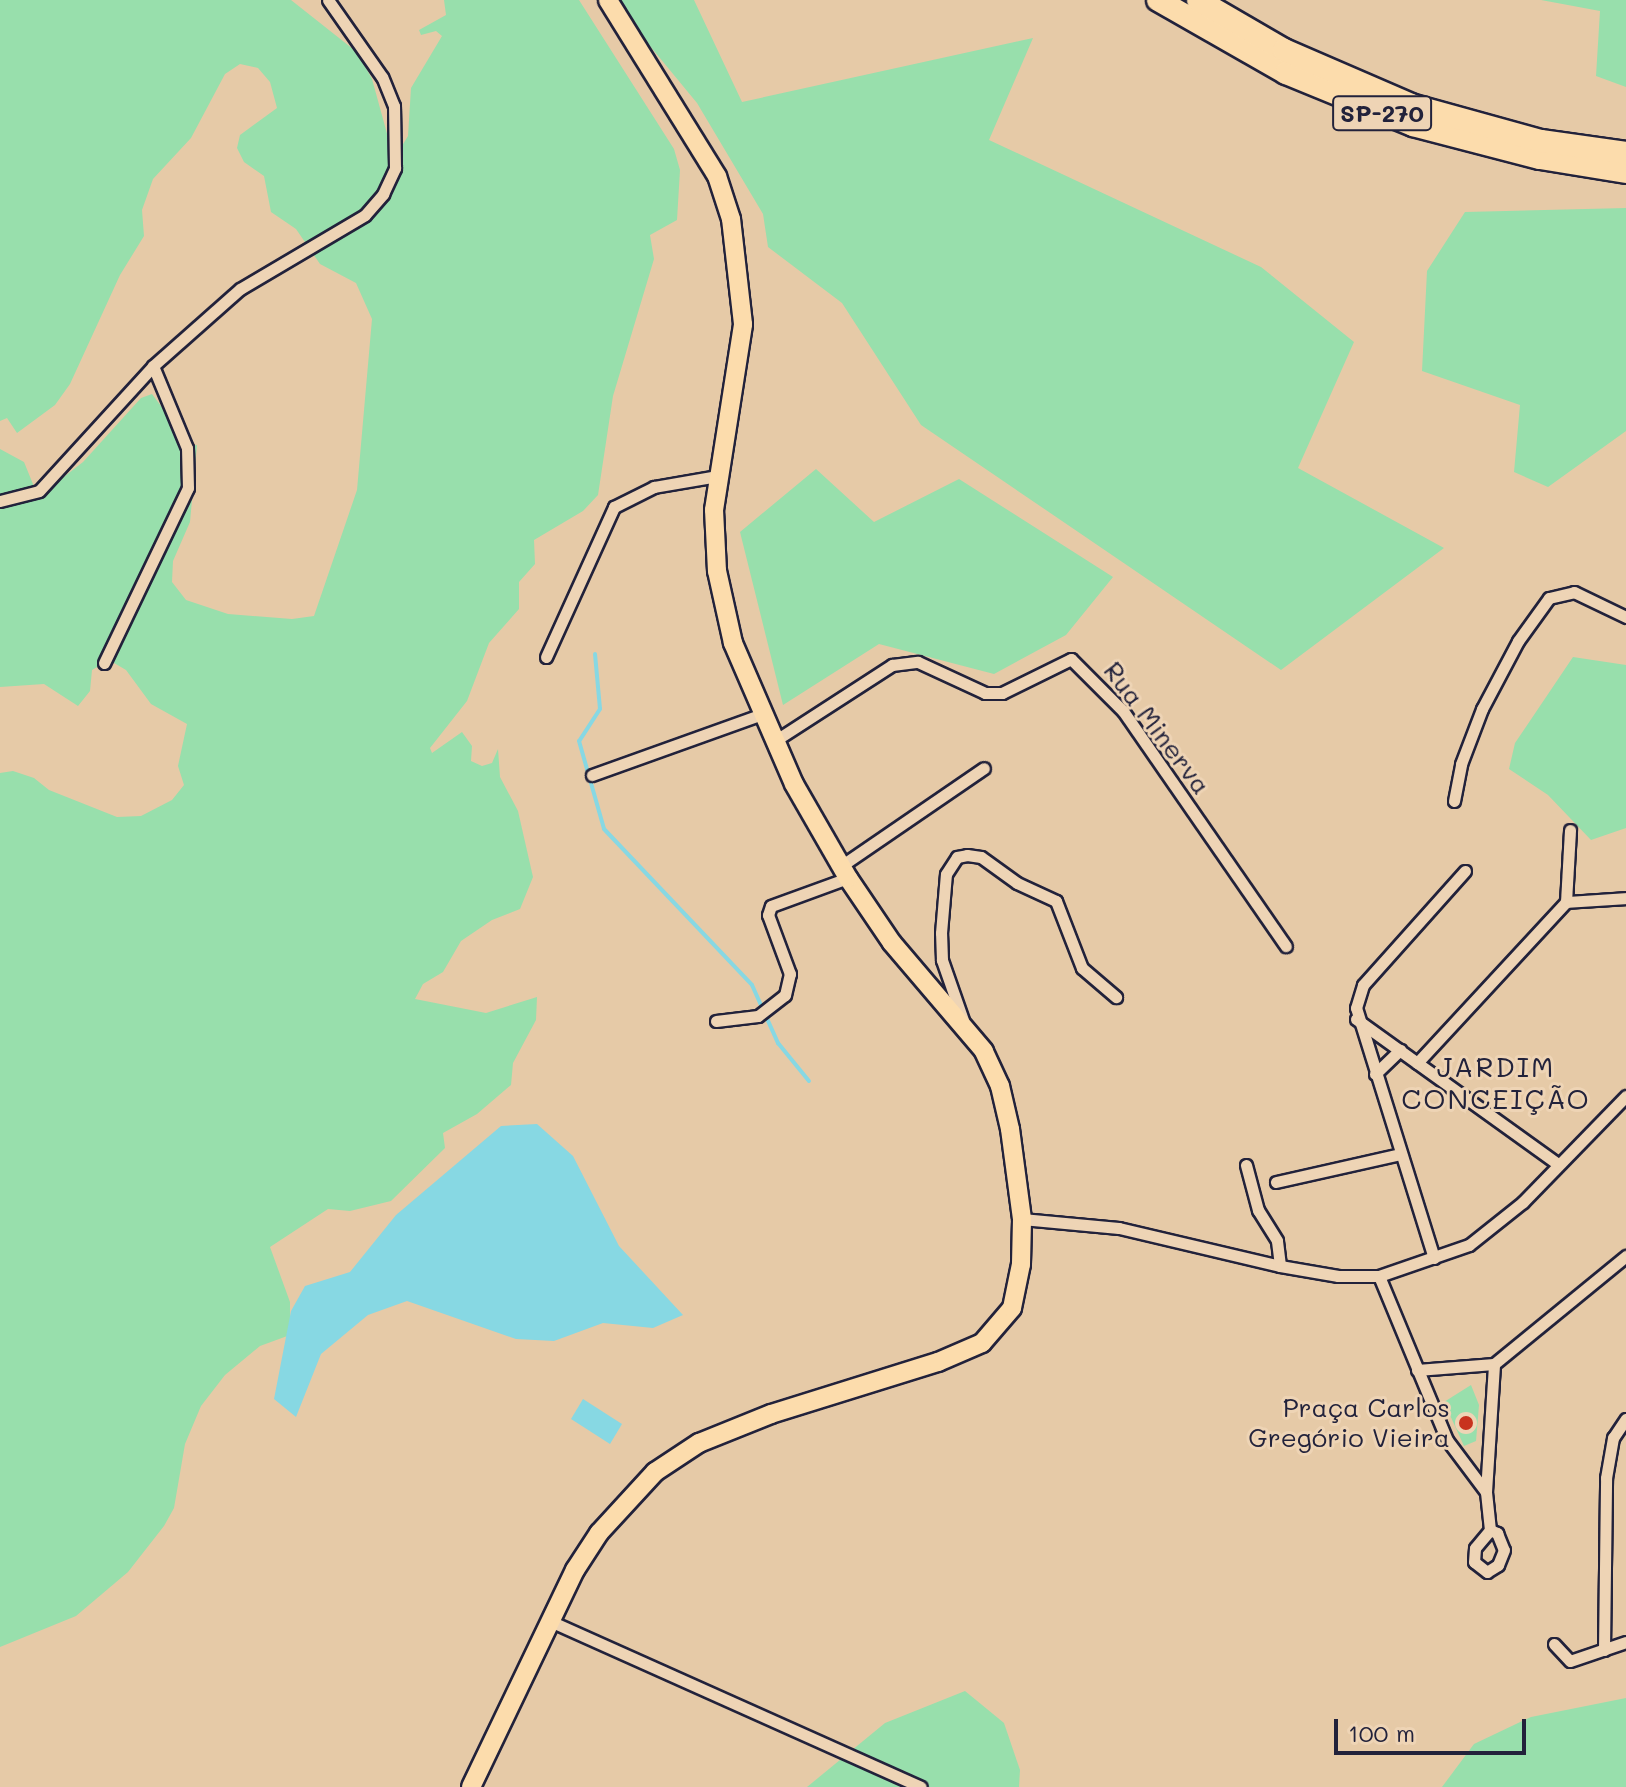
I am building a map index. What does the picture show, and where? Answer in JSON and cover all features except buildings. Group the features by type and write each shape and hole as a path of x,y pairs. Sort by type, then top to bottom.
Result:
{"highway":[{"name":"SP-270","path":"1158,0 1286,73 1413,125 1540,158 1626,172"},
{"name":"SP-270","path":"1198,0 1284,50 1411,105 1515,135 1626,153"}],"main road":[{"path":"471,1787 550,1621 599,1533 655,1472 699,1443 771,1414 938,1362 982,1343 999,1329 1012,1308 1017,1287 1022,1219 1000,1086 963,1020 892,943 845,872 773,742 733,643 717,571 718,476 743,324 731,219 717,176 608,0"}],"street":[{"path":"0,501 39,491 54,478 153,366 240,289 365,215 395,168 394,106 382,77 328,0"},
{"path":"104,663 188,488 187,448 153,366"},
{"path":"546,657 614,507 654,487 718,476"},
{"path":"1454,801 1470,734 1518,641 1559,591 1587,597 1626,617"},
{"name":"Rua Minerva","path":"773,742 892,665 918,662 985,693 1002,693 1071,659 1123,711 1286,946"},
{"path":"592,775 762,714"},
{"path":"716,1021 758,1016 779,1005 790,974 769,910 778,902 845,872 984,768"},
{"path":"1417,1063 1566,902 1570,830"},
{"path":"963,1020 942,960 941,933 946,874 957,857 967,855 981,857 1017,883 1056,901 1063,909 1082,968 1116,997"},
{"path":"1434,1258 1356,1018 1363,985 1465,871"},
{"path":"1566,902 1626,898"},
{"path":"1356,1018 1558,1164"},
{"path":"1375,1074 1400,1050"},
{"path":"1022,1219 1119,1228 1280,1266 1338,1276 1379,1276 1434,1258 1487,1232 1626,1096"},
{"path":"1276,1182 1400,1154"},
{"path":"1246,1165 1258,1210 1277,1241 1280,1266"},
{"path":"1417,1370 1494,1364 1626,1256"},
{"path":"1379,1276 1447,1440 1486,1492"},
{"path":"1490,1530 1486,1492 1494,1364"},
{"path":"1604,1650 1606,1478 1613,1438 1626,1419"},
{"path":"550,1621 921,1787"},
{"path":"1554,1644 1570,1661 1626,1642"}],"green space":[{"path":"0,0 291,0 358,53 372,79 394,159 408,136 411,88 442,36 436,31 421,35 419,30 446,15 444,0 579,0 674,149 680,170 677,220 650,235 654,259 613,396 598,495 583,511 534,540 535,564 519,582 519,609 489,643 467,701 430,748 432,753 462,732 472,746 471,761 482,766 492,763 498,749 500,777 518,811 533,877 520,909 492,920 461,941 443,972 423,984 415,999 486,1013 537,997 536,1020 513,1063 511,1085 477,1114 443,1133 445,1148 391,1201 350,1211 328,1209 270,1247 290,1302 290,1335 260,1346 225,1375 201,1406 185,1444 174,1508 164,1526 128,1572 76,1616 0,1647 0,773 13,771 34,778 49,790 117,817 141,816 172,800 184,785 178,766 187,724 151,704 126,670 109,660 92,670 90,691 78,706 44,684 0,687 0,449 24,462 35,489 56,483 83,462 141,398 152,394 191,446 197,445 190,522 173,561 172,582 186,600 228,614 292,619 314,616 357,490 372,319 356,283 320,264 296,229 271,212 264,176 244,162 237,148 240,135 277,108 270,82 258,68 240,64 225,74 191,138 153,179 142,210 144,236 120,275 70,384 55,405 17,433 7,418 0,421"},
{"path":"612,0 694,0 742,102 1033,38 989,140 1261,267 1354,342 1298,468 1444,548 1281,670 921,425 842,303 768,247 763,214 697,103"},
{"path":"1541,0 1626,0 1626,87 1596,76 1600,11"},
{"path":"1626,208 1626,431 1548,487 1514,472 1520,405 1422,371 1427,271 1465,212"},
{"path":"816,469 874,522 959,479 1113,577 1066,635 994,674 879,644 783,705 740,532"},
{"path":"1573,657 1626,665 1626,828 1591,840 1548,795 1509,769 1515,743"},
{"name":"Praça Carlos Gregório Vieira","path":"1471,1385 1479,1405 1476,1441 1464,1446 1444,1402"},
{"path":"965,1691 1004,1723 1020,1770 1019,1787 807,1787 885,1723"},
{"path":"1626,1698 1626,1787 1442,1787 1474,1744 1531,1717"}],"water":[{"path":"537,1124 573,1156 619,1246 683,1315 653,1328 603,1323 554,1341 516,1339 407,1301 368,1315 321,1354 296,1417 274,1399 291,1311 305,1286 350,1272 396,1215 501,1126"},
{"path":"583,1399 622,1424 610,1444 571,1419"}],"waterway":[{"path":"595,654 600,709 579,741 604,829 752,985 778,1043 809,1081"}],"place":[{"name":"Praça Carlos Gregório Vieira","path":"1466,1423"}],"district":[{"name":"JARDIM CONCEIÇÃO","path":"1496,1082"}]}
